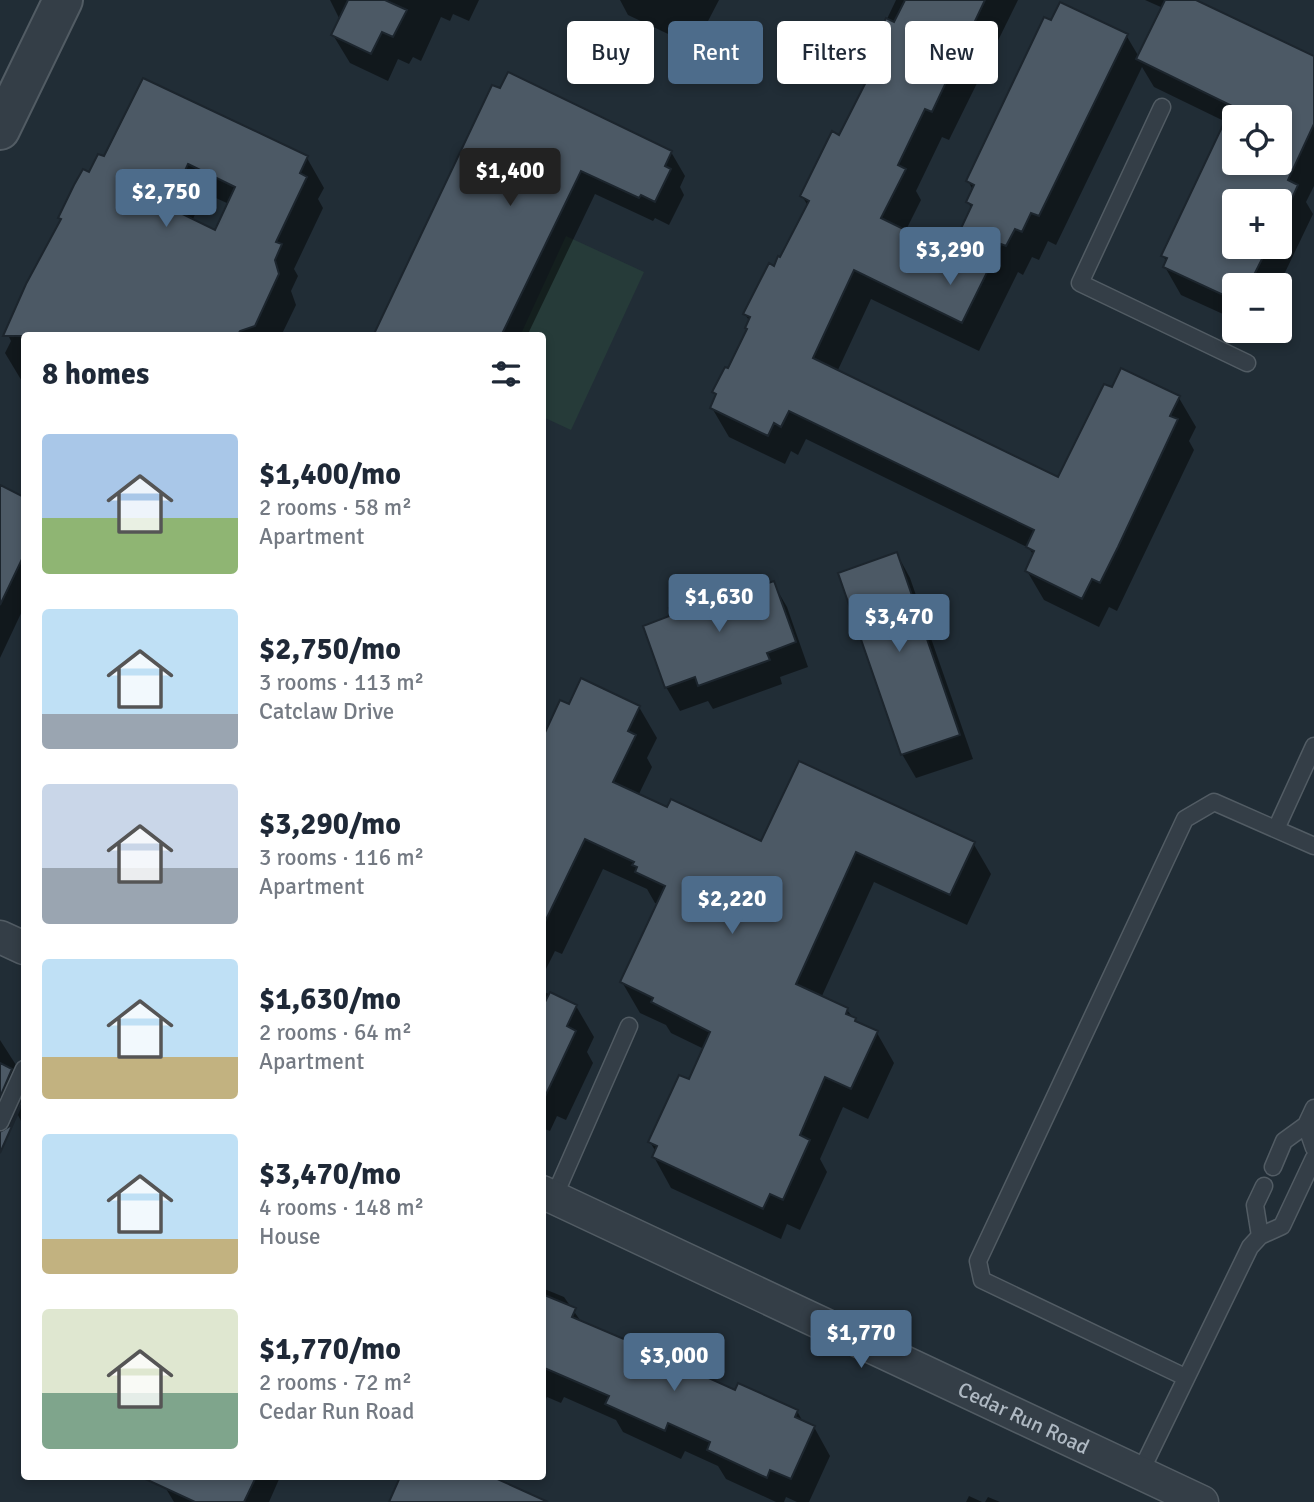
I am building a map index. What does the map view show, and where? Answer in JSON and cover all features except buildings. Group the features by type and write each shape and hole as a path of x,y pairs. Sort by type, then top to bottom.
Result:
{"street":[{"path":"0,130 63,0"},
{"path":"0,937 21,947"},
{"name":"Cedar Run Road","path":"548,1194 1202,1502"}],"lane":[{"path":"1162,107 1080,283 1247,363"},
{"path":"1276,829 1314,746"},
{"path":"1185,1377 982,1280 978,1261 1185,819 1214,802 1314,846"},
{"path":"548,1194 629,1026"},
{"path":"0,1122 21,1076"},
{"path":"1273,1167 1284,1141 1306,1125 1314,1108"},
{"path":"1306,1125 1314,1148"},
{"path":"1140,1473 1250,1247 1260,1236 1282,1226 1314,1158"},
{"path":"1260,1236 1255,1206 1264,1186"}],"green space":[{"path":"566,236 644,272 571,430 546,418 546,332 522,332"}]}
